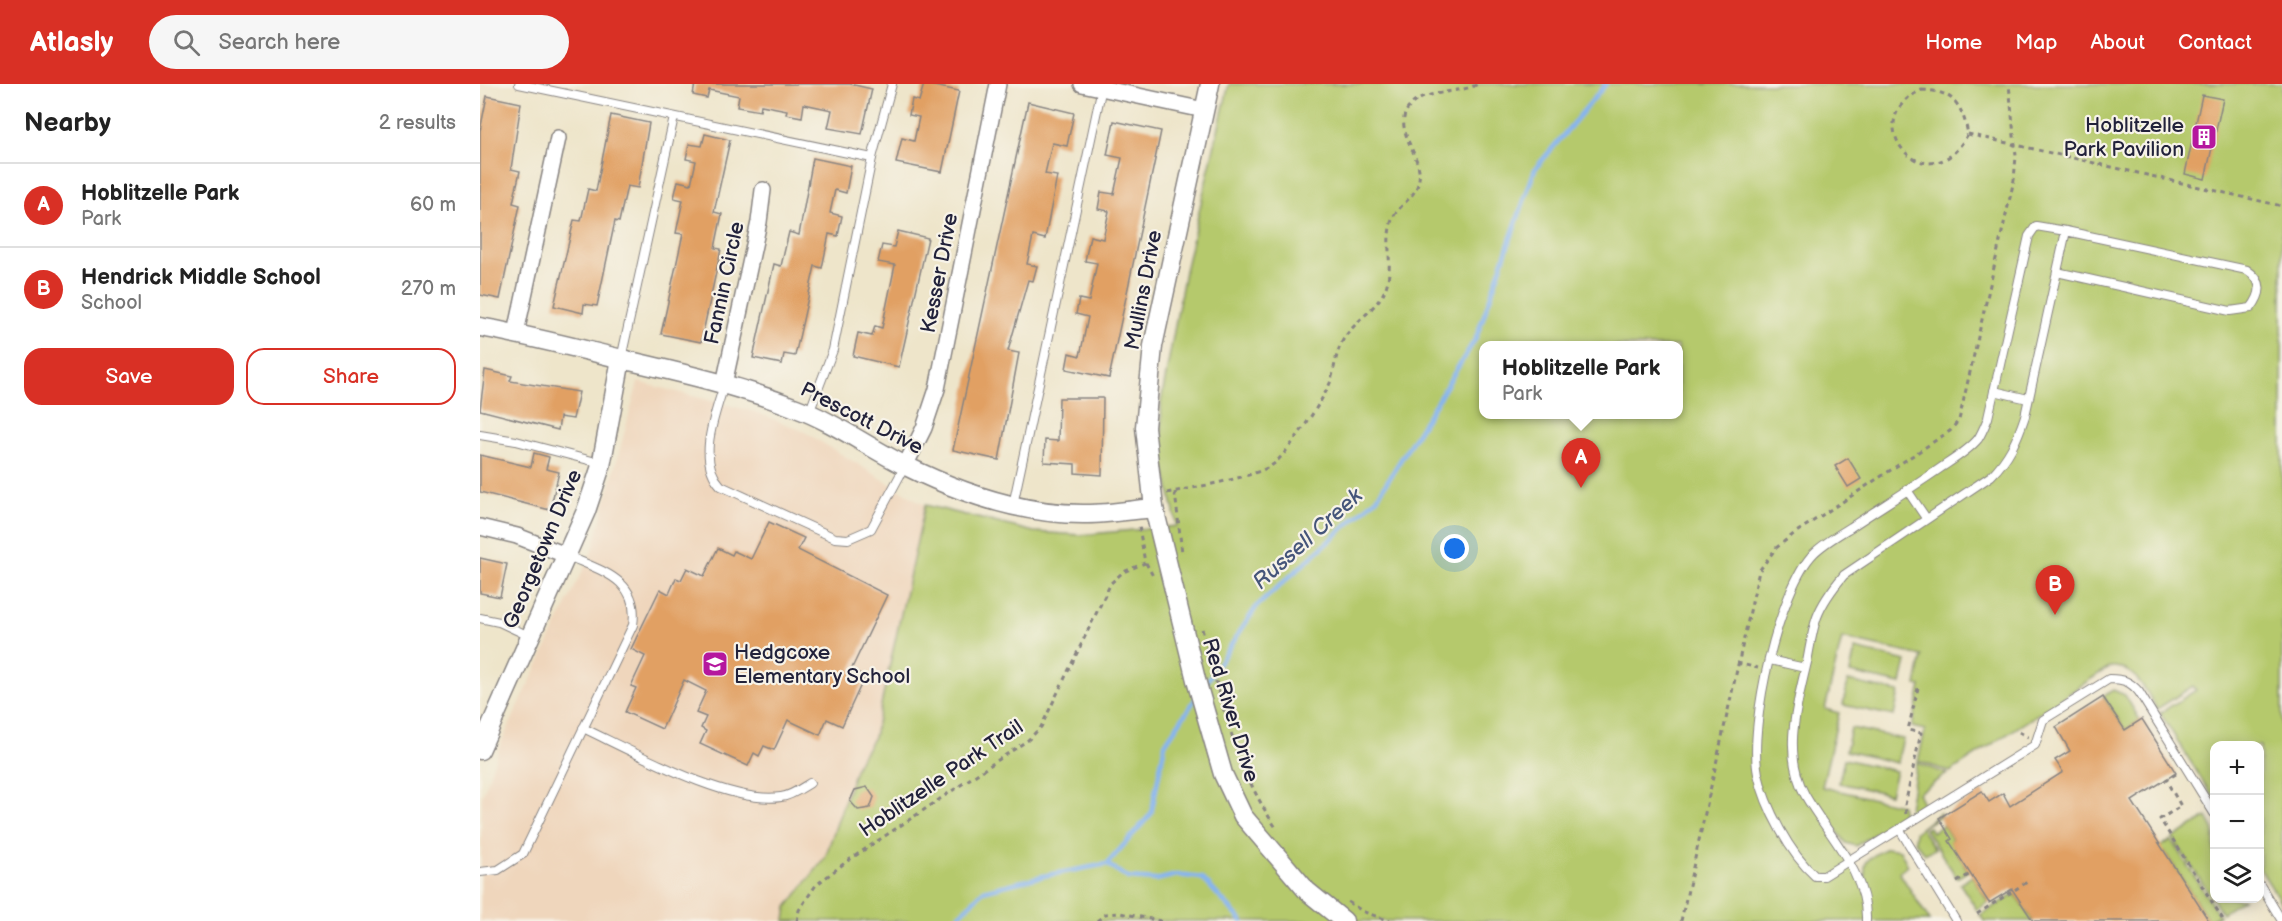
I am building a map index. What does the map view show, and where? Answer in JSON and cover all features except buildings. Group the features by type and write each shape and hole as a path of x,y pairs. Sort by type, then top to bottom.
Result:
{"street":[{"name":"Kesser Drive","path":"905,466 924,428 937,389 998,84"},
{"path":"1082,84 1102,86 1204,110"},
{"name":"Mullins Drive","path":"1155,508 1145,427 1153,346 1210,84"},
{"path":"516,333 558,138"},
{"name":"Fannin Circle","path":"724,384 759,222 763,190"},
{"name":"Prescott Drive","path":"480,327 516,333 724,384 809,413 905,466 951,487 1013,505 1037,510 1086,514 1155,508"},
{"name":"Georgetown Drive","path":"480,750 485,719 530,636 568,556 586,511 602,463 621,358"},
{"name":"Red River Drive","path":"1155,508 1220,763 1243,816 1307,891 1344,921"},
{"path":"480,527 516,536 568,556"}],"lane":[{"path":"519,84 872,158"},
{"path":"809,413 833,350 872,158 891,84"},
{"path":"1013,505 1102,86"},
{"path":"621,358 674,117"},
{"path":"2057,272 2230,311 2251,308 2260,297 2260,284 2256,276 2247,270 2036,226 2029,236 1988,418 1978,439 1961,454 1831,540 1806,563 1785,601 1770,660 1757,727 1757,772 1766,802 1804,867 1815,876 1824,876 2035,745 2043,720 2109,679 2122,679 2132,683 2139,692 2210,807"},
{"path":"1866,921 1862,895 1849,862 1804,794 1796,768 1792,741 1805,668 1817,618 1827,597 1844,575 1991,476 2005,463 2016,443 2028,399 2066,231"},
{"path":"724,384 708,450 714,479 721,486 825,534 848,539 871,529 905,466"},
{"path":"1994,391 2028,399"},
{"path":"480,435 516,441 602,463"},
{"path":"1907,490 1926,518"},
{"path":"480,872 498,870 523,854 633,625 635,611 633,599 626,588 599,570 568,556"},
{"path":"480,618 499,622 530,636"},
{"path":"1770,660 1805,668"},
{"path":"583,728 704,783 761,799 784,797 810,783"},
{"path":"1900,830 1956,921"},
{"path":"2264,893 2282,921"}],"path":[{"path":"1167,493 1247,474 1276,462 1329,385 1339,347 1345,336 1383,293 1388,281 1389,231 1393,216 1414,194 1420,177 1415,152 1404,126 1407,110 1419,99 1478,84"},
{"path":"2009,84 2015,145"},
{"path":"1922,90 1937,90 1950,96 1960,106 1968,134 1949,157 1936,162 1922,162 1909,156 1899,146 1894,133 1894,119 1899,106 1910,96 1922,90"},
{"path":"1968,134 2282,206"},
{"path":"1175,492 1181,525 1182,555"},
{"name":"Hoblitzelle Park Trail","path":"797,921 799,910 816,885 846,862 1028,741 1041,727 1111,583 1123,572 1145,563 1139,526"},
{"path":"1201,626 1233,742 1254,789 1283,837"},
{"path":"1737,663 1768,671"},
{"path":"1909,824 1905,806 1921,733 1908,730 1918,688"},
{"path":"2176,774 2166,780 2181,806 2160,819 2224,921"},
{"path":"1958,882 1970,874"},
{"path":"1977,914 2027,882"},
{"path":"1341,897 1364,912 1390,921"},
{"path":"1097,921 1106,914 1119,913 1161,921"},
{"path":"1374,921 1376,916"}],"shaded area":[{"name":"Hedgcoxe Elementary School","path":"638,382 755,412 803,431 925,505 874,737 857,764 825,858 787,907 785,921 480,921 482,796 501,743 593,549"}],"green space":[{"path":"1229,84 2282,84 2282,904 2264,875 2264,741 2210,741 2210,793 2160,713 2196,690 2193,686 2157,709 2144,687 2132,674 2125,669 2109,667 1950,772 1918,761 1925,730 1912,727 1921,686 1916,685 1922,656 1842,638 1825,709 1839,713 1822,787 1901,805 1903,815 1856,846 1846,843 1814,798 1867,885 1866,862 1886,848 1900,850 1908,866 1899,872 1930,921 785,921 787,907 825,858 857,764 874,737 925,505 1034,532 1080,535 1177,526 1163,461 1161,402 1185,271"},
{"path":"1855,649 1906,661 1901,684 1850,673"},
{"path":"1848,681 1899,692 1894,716 1843,705"},
{"path":"2113,690 2125,695 2140,720 2125,730 2103,696"},
{"path":"1851,728 1903,739 1897,763 1846,751"},
{"path":"1844,759 1896,771 1890,794 1839,783"},
{"path":"1917,763 1947,774 1918,793 1923,803 1908,813"},
{"path":"1940,813 1941,815 1921,828 1935,849 1924,854 1915,841 1915,832"},
{"path":"2207,817 2210,823 2210,895 2173,838"},
{"path":"1943,825 1968,871 1957,878 1925,829 1929,827 1932,832"},
{"path":"2171,840 2219,915 2209,921 2165,852 2161,853 2158,848"},
{"path":"1972,876 1988,902 1977,910 1960,884"},
{"path":"2015,894 2033,921 1984,921 1980,915"},
{"path":"2215,903 2237,903 2222,913"}],"waterway":[{"name":"Russell Creek","path":"1204,686 1257,606 1377,498 1476,338 1535,169 1606,84"},
{"name":"Russell Creek","path":"953,921 983,891 1043,876 1107,864 1151,814 1165,744 1196,698"},
{"path":"1107,864 1128,878 1156,880 1177,875 1202,878 1242,921"}],"place":[{"name":"Hoblitzelle Park Pavilion","path":"2204,137"},
{"name":"Hoblitzelle Park","path":"1581,488"},
{"name":"Hendrick Middle School","path":"2055,615"},
{"name":"Hedgcoxe Elementary School","path":"715,664"}]}
